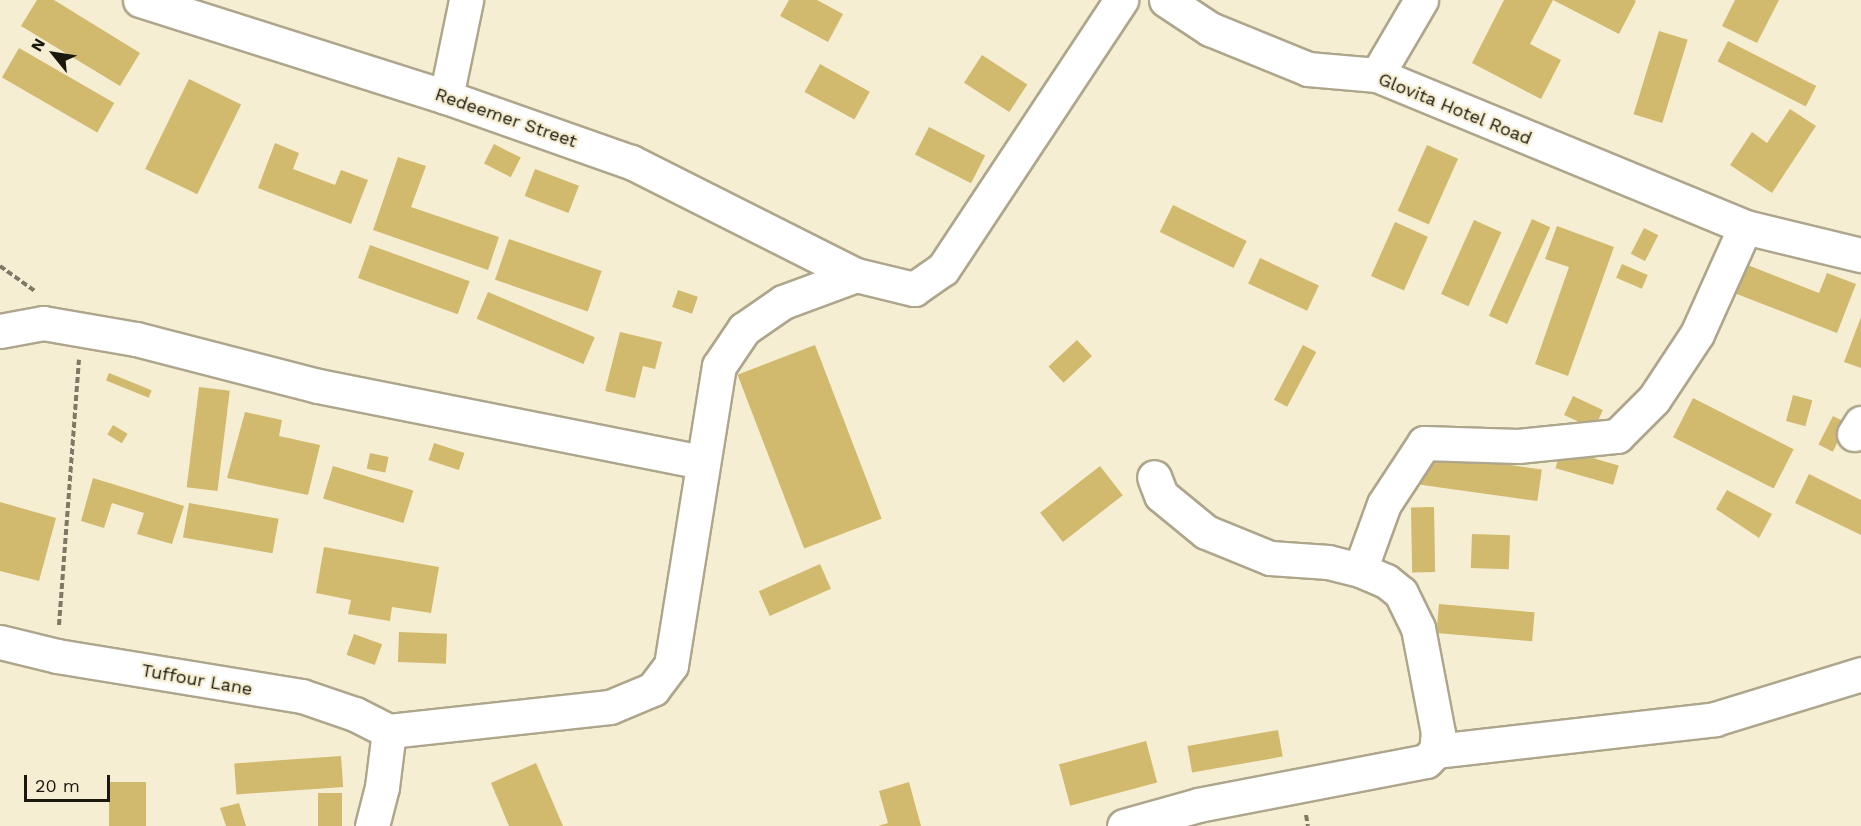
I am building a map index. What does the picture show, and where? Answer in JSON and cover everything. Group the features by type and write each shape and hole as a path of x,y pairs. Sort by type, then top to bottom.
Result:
{"street":[{"name":"Redeemer Street","path":"140,0 446,97 631,162 856,274 914,289 943,269 1121,0"},
{"path":"446,97 466,0"},
{"name":"Glovita Hotel Road","path":"1166,0 1210,29 1308,69 1377,75 1745,227 1861,255"},
{"path":"1377,75 1421,0"},
{"path":"1360,570 1384,504 1424,443 1518,446 1617,436 1654,399 1697,334 1745,227"},
{"path":"372,826 382,787 389,731 610,707 653,689 671,665 719,366 744,329 783,302 856,274"},
{"path":"0,331 43,324 136,339 318,386 703,462"},
{"path":"1154,477 1161,495 1206,532 1270,558 1328,562 1360,570 1386,581 1401,594 1418,628 1438,733 1436,751"},
{"name":"Tuffour Lane","path":"0,642 57,656 302,696 356,714 389,731"},
{"path":"1124,826 1198,805 1414,765 1426,761 1436,751 1715,719 1861,674"}],"path":[{"path":"0,266 42,296"},
{"path":"57,656 81,330"}],"building":[{"path":"37,0 54,0 140,53 120,86 21,26"},
{"path":"789,0 817,0 843,14 828,42 780,16"},
{"path":"1504,0 1553,0 1530,44 1561,60 1541,99 1472,63"},
{"path":"1553,0 1634,0 1636,1 1619,34"},
{"path":"1735,0 1779,0 1757,43 1722,26"},
{"path":"1659,31 1688,40 1662,123 1634,114"},
{"path":"1728,41 1816,86 1806,106 1718,61"},
{"path":"19,48 114,103 97,132 2,77"},
{"path":"982,55 1027,84 1009,112 964,83"},
{"path":"820,64 870,92 854,120 804,92"},
{"path":"189,79 241,104 197,194 145,169"},
{"path":"1790,109 1816,126 1772,193 1730,165 1752,132 1767,143"},
{"path":"929,127 985,156 971,183 915,155"},
{"path":"275,143 299,153 293,169 335,185 341,170 368,180 351,224 258,188"},
{"path":"494,144 521,158 511,177 484,164"},
{"path":"1427,145 1458,159 1429,225 1398,211"},
{"path":"398,157 426,166 411,207 499,237 488,270 373,230"},
{"path":"535,169 579,186 568,213 525,196"},
{"path":"1173,205 1247,241 1234,268 1160,232"},
{"path":"1532,219 1550,227 1507,324 1489,316"},
{"path":"1474,220 1501,232 1468,306 1441,294"},
{"path":"1395,222 1428,237 1404,291 1371,276"},
{"path":"1557,226 1614,247 1568,376 1535,364 1569,267 1545,259"},
{"path":"1644,228 1658,235 1645,261 1631,254"},
{"path":"509,239 602,271 588,312 495,280"},
{"path":"370,245 470,281 458,314 358,278"},
{"path":"1260,258 1319,285 1307,311 1248,283"},
{"path":"1740,262 1819,293 1827,273 1856,284 1837,333 1729,291"},
{"path":"1622,264 1648,275 1642,289 1616,278"},
{"path":"678,290 698,297 692,314 672,307"},
{"path":"488,292 595,337 583,364 477,319"},
{"path":"1861,317 1861,368 1844,362"},
{"path":"620,332 662,342 655,369 643,366 635,398 605,391"},
{"path":"1077,340 1092,356 1063,383 1048,367"},
{"path":"815,345 882,519 804,548 738,375"},
{"path":"1303,345 1316,352 1287,407 1274,400"},
{"path":"109,373 152,390 149,398 106,380"},
{"path":"199,387 230,391 217,491 187,487"},
{"path":"1793,395 1812,400 1805,426 1786,421"},
{"path":"1573,396 1603,410 1594,429 1564,415"},
{"path":"1693,398 1794,449 1774,489 1673,437"},
{"path":"245,412 282,420 279,436 320,445 308,495 227,478"},
{"path":"1833,416 1847,423 1833,452 1818,445"},
{"path":"113,425 128,434 122,443 107,434"},
{"path":"434,443 464,453 459,470 428,460"},
{"path":"1561,449 1619,466 1613,485 1555,468"},
{"path":"370,453 389,457 385,473 367,469"},
{"path":"1425,453 1542,469 1537,501 1421,485"},
{"path":"333,466 413,491 403,523 323,499"},
{"path":"1100,466 1123,495 1063,542 1040,513"},
{"path":"1809,474 1861,500 1861,535 1795,503"},
{"path":"93,478 184,506 172,544 137,534 144,513 112,503 104,528 81,521"},
{"path":"1727,490 1772,514 1759,538 1716,509"},
{"path":"0,502 56,518 39,581 0,571"},
{"path":"189,503 279,519 273,553 183,537"},
{"path":"1411,507 1434,507 1435,572 1412,572"},
{"path":"1472,534 1510,535 1509,569 1471,568"},
{"path":"324,547 439,567 431,613 392,607 390,621 348,614 351,600 316,593"},
{"path":"820,564 831,589 770,616 759,591"},
{"path":"1439,604 1535,612 1532,641 1436,633"},
{"path":"399,632 447,634 446,664 398,662"},
{"path":"354,634 382,644 375,665 346,655"},
{"path":"1278,730 1283,757 1192,773 1187,746"},
{"path":"1146,741 1157,783 1070,806 1059,764"},
{"path":"341,756 343,787 236,794 234,763"},
{"path":"536,763 563,826 509,826 491,783"},
{"path":"109,782 146,782 146,826 109,826"},
{"path":"909,782 921,826 878,826 888,823 879,791"},
{"path":"318,793 342,793 342,826 318,826"},
{"path":"239,803 246,826 226,826 220,808"}]}
